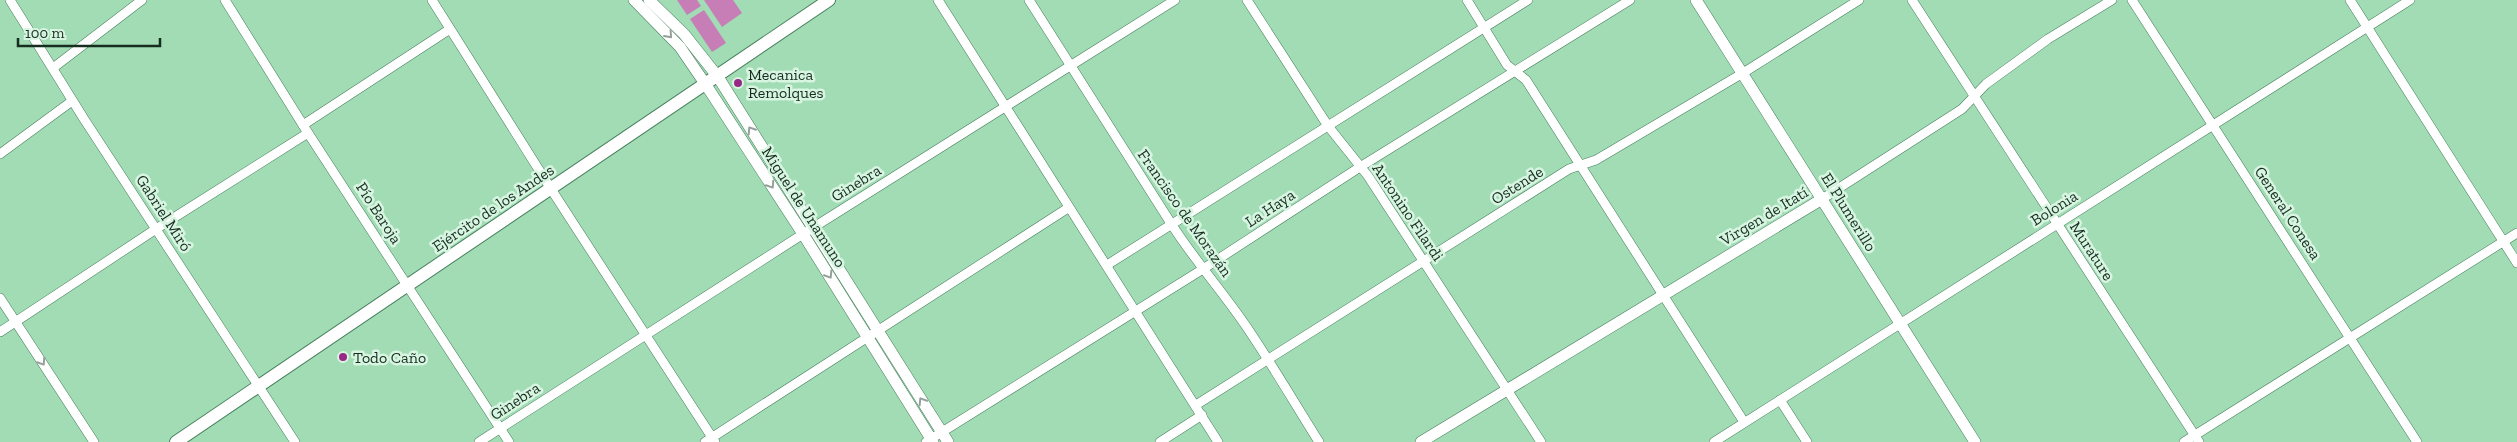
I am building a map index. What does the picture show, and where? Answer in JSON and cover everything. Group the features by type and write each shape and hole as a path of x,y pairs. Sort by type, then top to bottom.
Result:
{"main road":[{"name":"Ejército de los Andes","path":"176,442 718,77 829,0"}],"street":[{"name":"Gabriel Miró","path":"10,0 72,101 295,442"},
{"path":"53,68 142,0"},
{"name":"Pío Baroja","path":"225,0 306,129 509,442"},
{"path":"432,0 711,440 1068,208"},
{"name":"Miguel de Unamuno","path":"634,0 680,47 706,85 803,234 930,441"},
{"name":"Miguel de Unamuno","path":"649,0 684,34 718,77 945,437"},
{"path":"938,0 1218,442"},
{"name":"Francisco de Morazán","path":"1028,0 1172,225 1248,329 1319,442"},
{"name":"Ginebra","path":"479,442 1004,106 1175,0"},
{"name":"Antonino Filardi","path":"1247,0 1328,126 1360,167 1541,442"},
{"path":"1467,0 1507,65 1526,80 1744,422"},
{"path":"1107,265 1528,0"},
{"name":"La Haya","path":"930,441 945,437 1136,310 1360,167 1630,0"},
{"name":"El Plumerillo","path":"1696,0 1975,442"},
{"name":"Ostende","path":"1196,406 1569,169 1596,160 1743,73 1859,0"},
{"name":"Murature","path":"1912,0 2197,439"},
{"name":"Virgen de Itatí","path":"1421,442 1822,199 1962,109 1986,84 2048,39 2112,0"},
{"name":"General Conesa","path":"2132,0 2417,442"},
{"path":"2350,0 2517,263"},
{"name":"Bolonia","path":"1714,442 2410,0"},
{"path":"0,332 306,129 450,29"},
{"path":"0,154 72,101"},
{"path":"2184,442 2197,439 2351,338 2517,233"},
{"path":"0,298 94,442"},
{"path":"1780,400 1807,442"},
{"path":"1160,442 1202,415"}],"shaded area":[{"path":"677,0 697,0 701,6 687,15"},
{"path":"704,0 733,0 742,13 722,27"},
{"path":"704,10 726,43 712,52 690,19"}],"place":[{"name":"Mecanica Remolques","path":"738,83"},
{"name":"Todo Caño","path":"343,357"}]}
